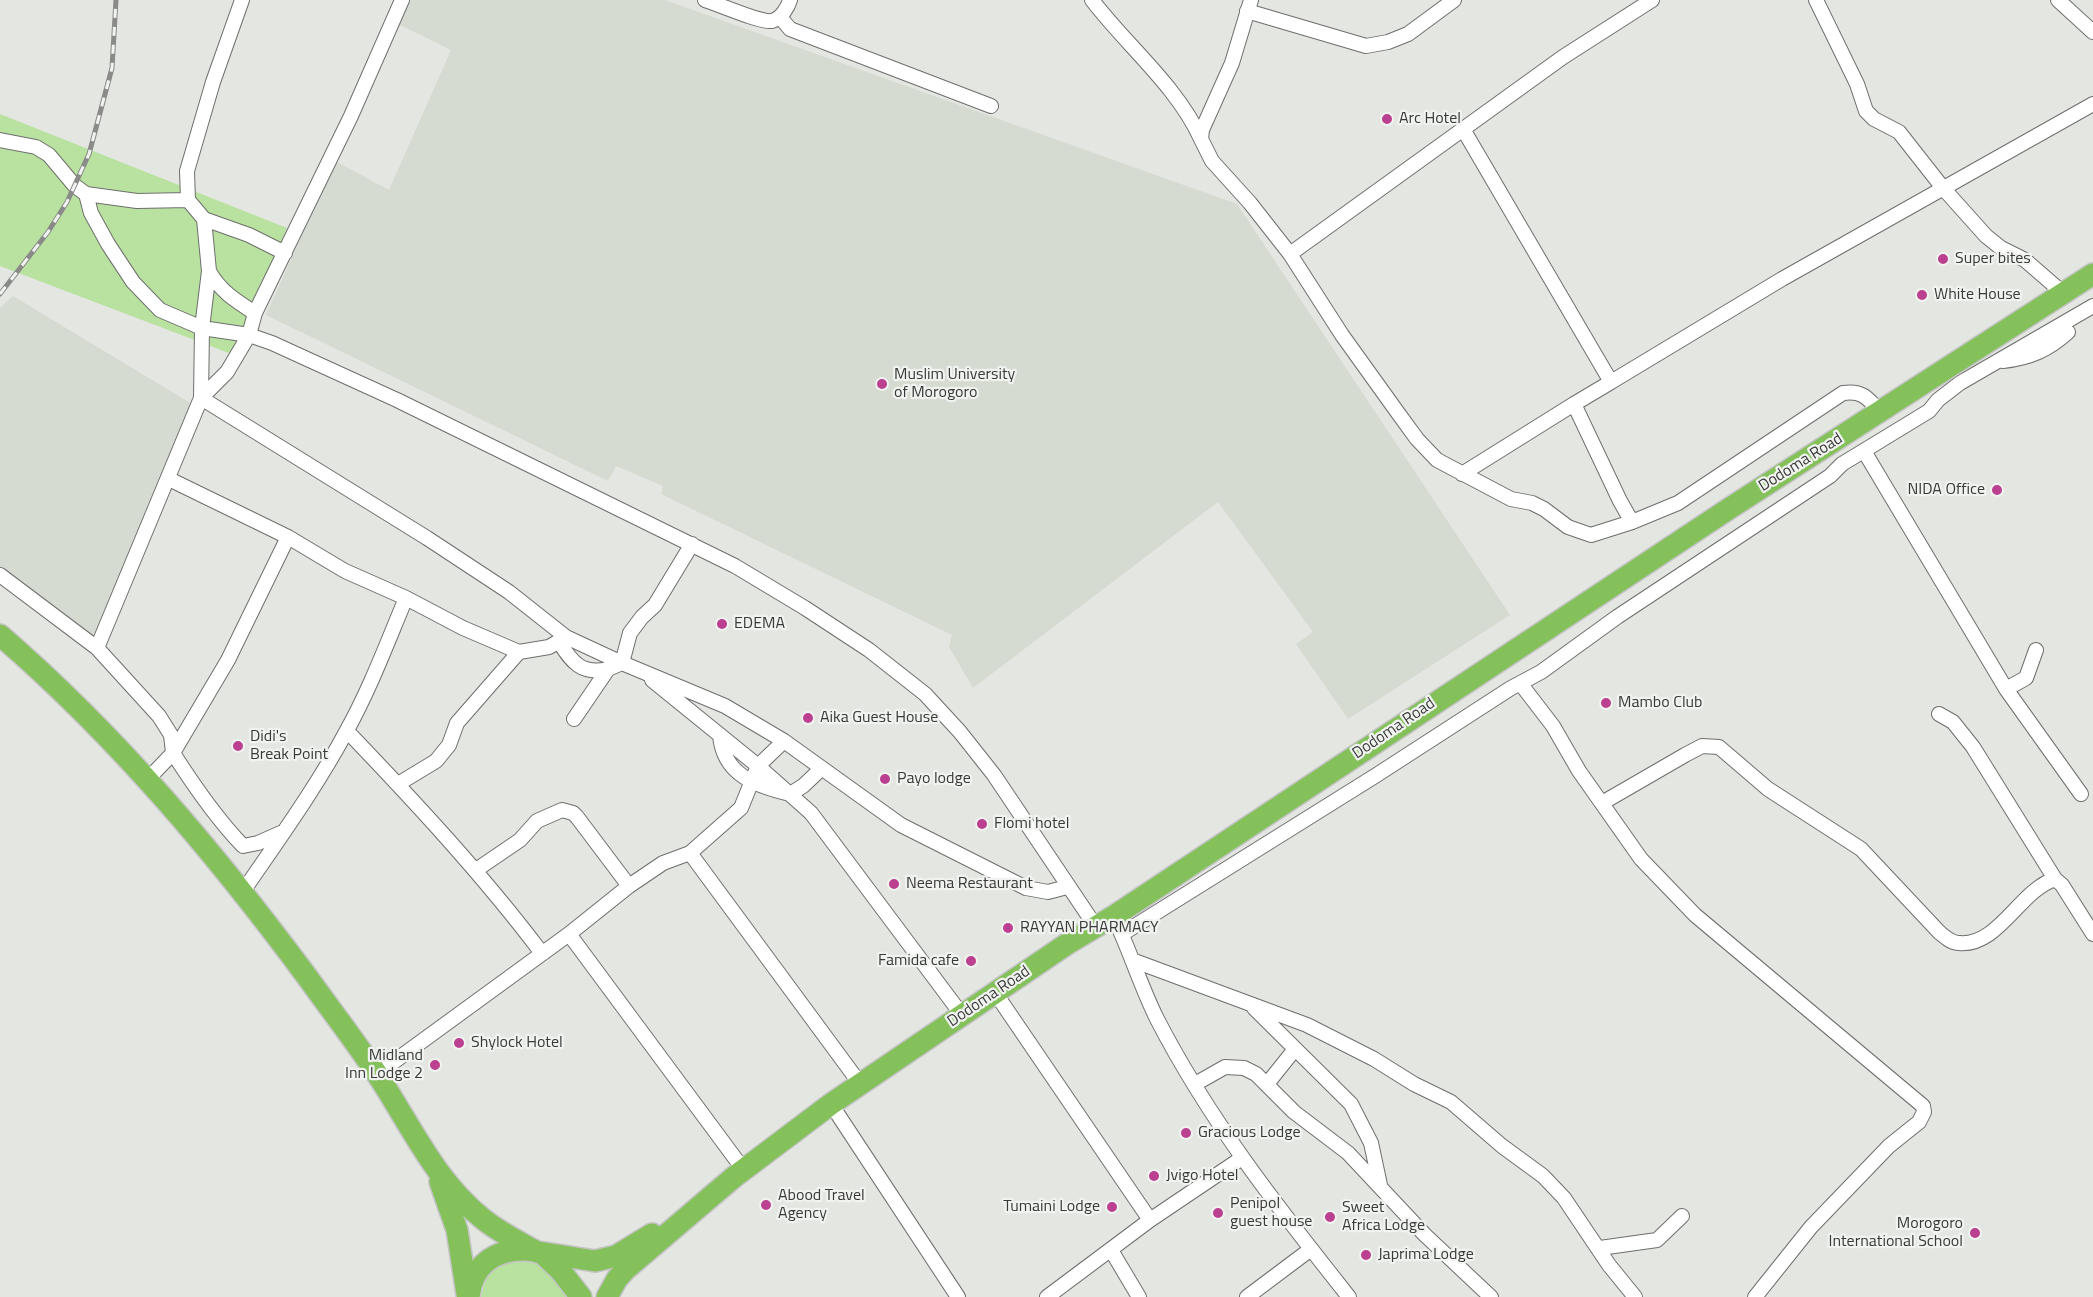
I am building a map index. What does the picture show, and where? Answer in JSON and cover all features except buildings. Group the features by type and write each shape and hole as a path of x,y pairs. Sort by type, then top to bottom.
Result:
{"highway":[{"name":"Dodoma Road","path":"606,1297 626,1269 706,1200 743,1169 831,1104 1067,944 1096,927 1118,925 1730,508 2093,274"},
{"path":"0,635 80,709 148,779 242,893 377,1074 433,1165 456,1193 483,1220 540,1253 560,1270 581,1297"},
{"path":"433,1165 457,1230 468,1297"},
{"name":"Dodoma Road","path":"468,1297 479,1267 488,1259 507,1251 596,1261 616,1256 706,1200"}],"street":[{"path":"242,0 213,82 187,171 188,200 204,219 249,235 285,253"},
{"path":"201,398 227,372 249,335 255,313 351,116 402,0"},
{"path":"705,0 762,20 773,21 780,17 790,0"},
{"path":"1092,0 1180,103 1194,123 1212,161 1250,203 1290,254 1342,335 1417,439 1437,460 1462,474 1511,499 1532,503 1568,526 1591,535 1632,522 1678,503 1843,393 1854,391 1869,398 1880,412"},
{"path":"1201,139 1202,130 1232,63 1249,6 1366,46 1388,42 1408,34 1454,0"},
{"path":"1290,254 1563,57 1652,0"},
{"path":"1816,0 1857,84 1866,111 1874,119 1899,132 1943,188 1986,236 2001,248 2025,260 2063,293"},
{"path":"2058,0 2093,32"},
{"path":"780,17 790,29 991,106"},
{"path":"1462,474 1782,279 2093,105"},
{"path":"1463,129 1611,382"},
{"path":"0,140 36,147 49,155 75,186 86,194 137,201 188,200"},
{"path":"86,194 91,213 108,244 133,282 160,310 202,328 249,335 272,343 397,400 735,566 805,608 868,650 925,694 960,732 994,775 1096,927"},
{"path":"97,648 201,398 202,328 209,270 204,219"},
{"path":"209,270 218,286 255,313"},
{"path":"1349,1297 1242,1158 1195,1084 1158,1020 1118,925 1376,776 1510,688 1541,672 1617,617 1830,476 1842,464 1929,411 1938,400 1995,362 2093,306"},
{"path":"1995,362 2040,353 2068,332"},
{"path":"201,398 427,538 509,592 563,640 725,706 784,741 901,825 1026,888 1048,892 1067,887"},
{"path":"1574,404 1632,522"},
{"path":"1864,451 2006,689 2081,794"},
{"path":"169,479 288,537 345,571 406,598 463,628 519,652 549,647 563,640"},
{"path":"148,779 173,753 228,660 288,537"},
{"path":"622,663 630,633 642,617 656,605 692,544"},
{"path":"0,575 97,648 159,716 171,735 173,753 193,786 243,846 258,843 283,832"},
{"path":"242,893 304,804 347,731 406,598"},
{"path":"563,640 575,664 594,672 622,663"},
{"path":"2006,689 2026,678 2036,650"},
{"path":"398,784 436,760 449,745 457,723 519,652"},
{"path":"574,719 608,669"},
{"path":"638,670 758,766 811,813 962,1016"},
{"path":"1521,683 1553,726 1579,771 1641,859 1695,915 1923,1106 1924,1112 1919,1122 1889,1146 1811,1227 1755,1297"},
{"path":"1940,714 1953,722 1973,747 2055,879 2062,885 2093,934"},
{"path":"347,731 476,870 541,952"},
{"path":"720,735 721,746 731,764 740,775 752,783 790,794 803,786 822,768"},
{"path":"377,1074 629,886 663,863 690,853 741,808 758,766 784,741"},
{"path":"1602,803 1684,754 1702,746 1719,747 1768,789 1861,849 1939,932 1959,944 1981,939 1995,930 2044,882 2055,879"},
{"path":"476,870 520,840 537,821 562,810 573,813 577,817 629,886"},
{"path":"690,853 861,1085"},
{"path":"569,933 743,1169"},
{"path":"1132,960 1307,1025 1374,1059 1421,1088 1451,1102 1502,1146 1554,1186 1635,1297"},
{"path":"996,994 1150,1220"},
{"path":"1248,1002 1351,1104 1371,1143 1381,1190"},
{"path":"1267,1084 1295,1049"},
{"path":"1195,1084 1226,1068 1244,1068 1256,1074 1294,1112 1348,1153 1425,1235 1491,1297"},
{"path":"831,1104 958,1297"},
{"path":"1047,1297 1150,1220 1242,1158"},
{"path":"1600,1248 1657,1240 1682,1216"},
{"path":"1247,1297 1311,1249"},
{"path":"1111,1250 1138,1297"}],"shaded area":[{"name":"Muslim University of Morogoro","path":"407,0 665,0 1237,204 1510,615 1348,719 1296,644 1313,632 1218,502 973,688 949,647 952,635 661,494 663,486 616,466 608,481 266,315 335,161 389,190 451,50 396,23"},
{"path":"13,296 192,404 92,644 0,581 0,308"}],"green space":[{"path":"0,114 287,228 234,355 0,266"},
{"path":"515,1257 539,1263 573,1297 481,1297 485,1281 491,1271"}],"railway":[{"path":"0,294 48,232 67,202 89,154 112,68 116,0"}],"place":[{"name":"Arc Hotel","path":"1387,119"},
{"name":"Super bites","path":"1943,259"},
{"name":"White House","path":"1922,295"},
{"name":"Muslim University of Morogoro","path":"882,384"},
{"name":"NIDA Office","path":"1997,490"},
{"name":"EDEMA","path":"722,624"},
{"name":"Mambo Club","path":"1606,703"},
{"name":"Aika Guest House","path":"808,718"},
{"name":"Didi's Break Point","path":"238,746"},
{"name":"Payo lodge","path":"885,779"},
{"name":"Flomi hotel","path":"982,824"},
{"name":"Neema Restaurant","path":"894,884"},
{"name":"RAYYAN PHARMACY","path":"1008,928"},
{"name":"Famida cafe","path":"971,961"},
{"name":"Shylock Hotel","path":"459,1043"},
{"name":"Midland Inn Lodge 2","path":"435,1065"},
{"name":"Gracious Lodge","path":"1186,1133"},
{"name":"Jvigo Hotel","path":"1154,1176"},
{"name":"Abood Travel Agency","path":"766,1205"},
{"name":"Tumaini Lodge","path":"1112,1207"},
{"name":"Penipol guest house","path":"1218,1213"},
{"name":"Sweet Africa Lodge","path":"1330,1217"},
{"name":"Morogoro International School","path":"1975,1233"},
{"name":"Japrima Lodge","path":"1366,1255"}]}
